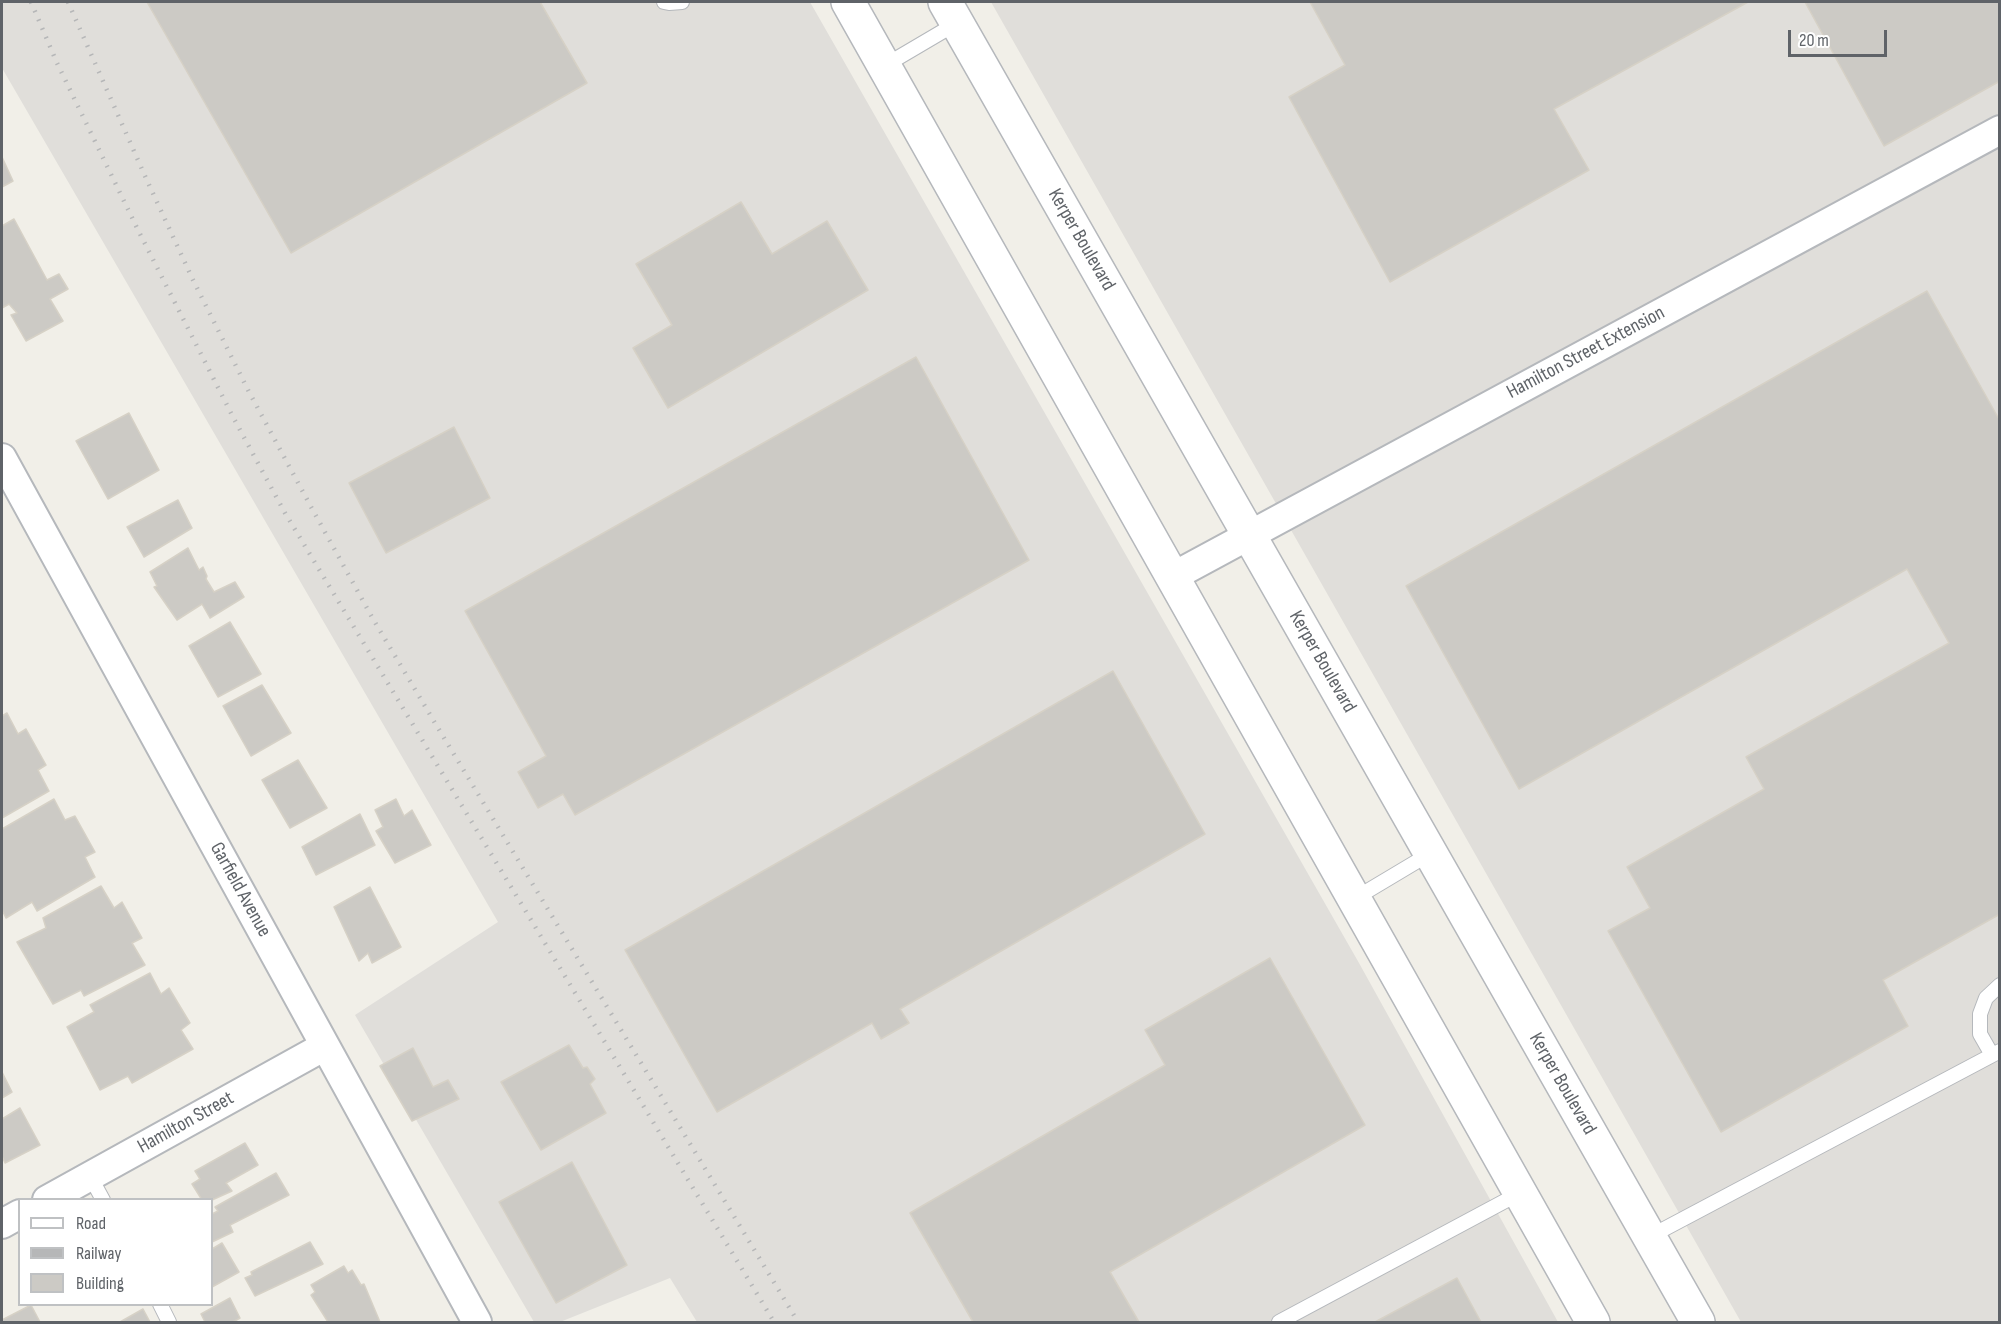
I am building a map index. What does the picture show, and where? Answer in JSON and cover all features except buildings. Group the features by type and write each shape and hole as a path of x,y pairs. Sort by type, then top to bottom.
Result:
{"street":[{"path":"848,2 1593,1323"},
{"name":"Kerper Boulevard","path":"951,12 1698,1323"},
{"name":"Hamilton Street Extension","path":"1172,577 2000,130"},
{"name":"Garfield Avenue","path":"2,458 477,1323"},
{"name":"Hamilton Street","path":"55,1198 97,1188 326,1046"},
{"path":"2,1224 18,1215"}],"lane":[{"path":"664,2 682,2"},
{"path":"884,66 951,12"},
{"path":"1354,899 1431,853"},
{"path":"1649,1237 1996,1053 1980,1034 1980,1014 1986,998 2000,985"},
{"path":"1278,1323 1520,1193"},
{"path":"160,1306 169,1323"}],"shaded area":[{"path":"2,2 810,2 1359,963 1558,1322 697,1322 670,1278 560,1322 534,1322 355,1015 498,922 2,68"},
{"path":"991,2 1999,2 1999,1322 1741,1322"}],"railway":[{"path":"31,2 57,63 138,230 233,417 285,513 774,1322"},
{"path":"68,2 193,280 248,390 373,619 798,1322"}]}
